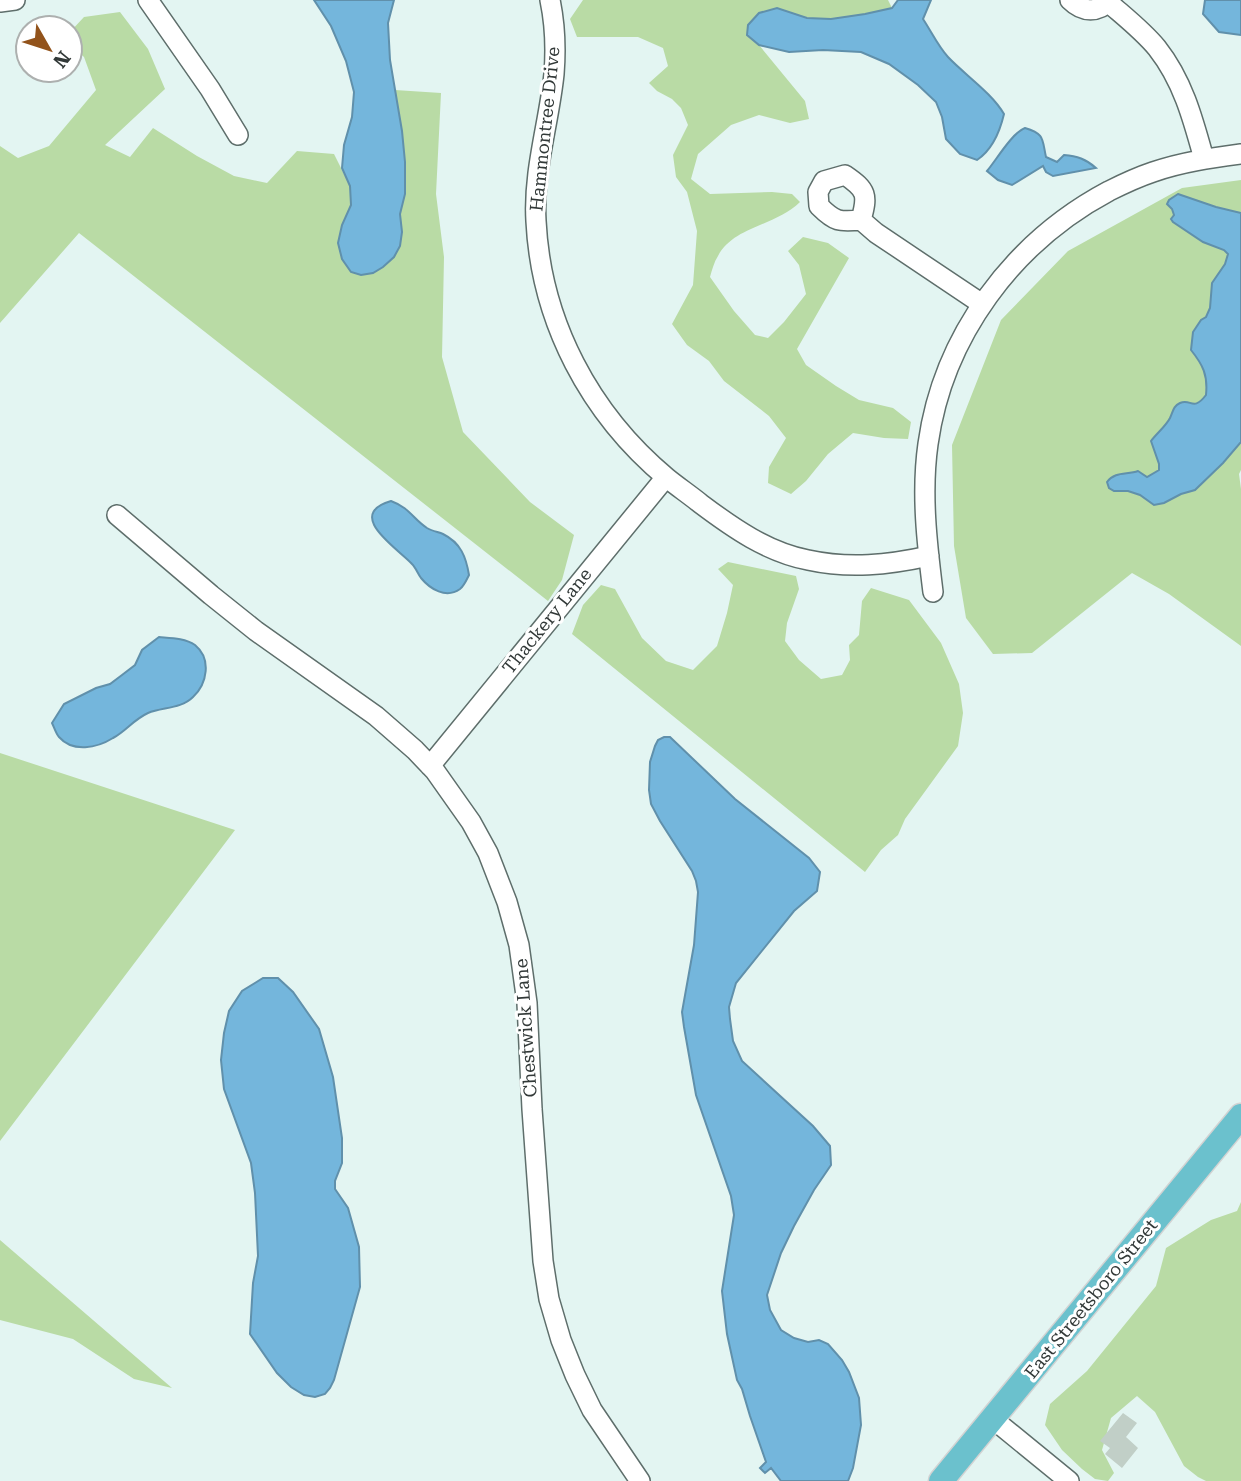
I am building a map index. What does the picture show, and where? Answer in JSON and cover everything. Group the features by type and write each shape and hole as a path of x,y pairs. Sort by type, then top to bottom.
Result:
{"main road":[{"name":"East Streetsboro Street","path":"941,1481 1241,1116"}],"street":[{"path":"0,2 15,0"},
{"path":"148,0 210,89 238,135"},
{"name":"Hammontree Drive","path":"550,0 555,37 554,74 536,184 539,255 545,289 556,323 584,383 624,435 666,477 753,540 805,560 832,564 865,566 929,556"},
{"path":"1070,0 1086,10 1102,8 1110,1 1147,37 1172,69 1187,100 1204,159"},
{"path":"933,592 925,505 925,467 931,426 942,385 957,346 982,304 1003,276 1045,234 1069,215 1113,189 1151,172 1204,159 1241,154"},
{"path":"861,220 876,233 982,304"},
{"name":"Thackery Lane","path":"430,766 666,477"},
{"name":"Chestwick Lane","path":"117,515 195,583 256,631 376,716 415,750 471,822 488,853 507,902 519,945 527,1003 543,1261 549,1299 575,1375 592,1410 640,1481"},
{"path":"993,1419 1069,1481"}],"green space":[{"path":"583,0 888,0 892,8 830,19 809,18 777,8 747,35 759,45 805,101 809,119 790,123 759,115 731,125 698,154 691,179 710,194 772,192 792,194 800,202 779,216 734,238 725,246 713,266 710,277 755,335 768,338 806,294 799,265 788,251 803,237 828,243 849,258 797,349 806,365 836,386 859,400 893,408 911,422 908,439 853,433 828,454 806,481 791,494 768,483 769,467 786,438 769,416 724,381 709,361 687,345 672,324 693,285 697,231 687,192 676,177 673,155 688,125 681,108 649,83 668,66 663,48 638,37 577,37 570,19"},
{"path":"120,12 148,49 165,89 105,145 130,157 153,128 234,176 267,183 297,151 334,154 350,186 351,205 338,243 342,259 402,232 400,214 405,194 405,162 395,90 441,93 436,194 444,257 442,357 463,432 530,502 574,535 562,580 548,601 79,233 0,323 0,146 18,158 49,146 96,90 84,57 84,17"},
{"path":"1241,180 1241,646 1169,594 1132,573 1032,653 993,654 966,618 954,546 952,445 1001,320 1068,251 1182,188"},
{"path":"728,562 796,576 799,589 787,623 785,641 799,660 821,679 842,675 850,660 849,645 859,635 862,601 871,588 909,600 941,643 959,684 963,713 958,746 905,819 898,835 881,850 865,872 572,634 583,605 601,585 615,589 642,638 666,661 693,670 717,646 733,585 718,569"},
{"path":"0,753 235,830 0,1141"},
{"path":"1241,1202 1241,1481 1206,1481 1184,1466 1155,1412 1137,1396 1111,1418 1102,1450 1114,1473 1108,1481 1095,1479 1062,1450 1045,1425 1050,1404 1087,1371 1156,1286 1166,1248 1211,1220 1237,1211"},
{"path":"0,1240 172,1388 134,1379 73,1339 0,1320"}],"water":[{"path":"314,0 394,0 388,23 390,60 402,131 405,194 400,214 400,246 394,257 373,273 361,275 351,272 342,259 338,243 351,205 350,186 342,168 354,92 346,61 331,26"},
{"path":"898,0 931,0 923,19 938,43 948,57 993,99 1004,114 995,140 977,160 960,154 946,139 936,102 889,64 861,52 789,52 759,45 747,35 748,25 759,13 777,8 807,18 831,19 892,8"},
{"path":"1205,0 1241,0 1241,35 1219,32 1203,14"},
{"path":"1025,128 1039,135 1046,157 1057,162 1064,155 1073,156 1096,168 1053,176 1046,172 1043,166 1012,185 998,180 987,171 1010,141"},
{"path":"1178,194 1241,213 1241,442 1195,490 1154,505 1140,495 1128,491 1114,491 1109,488 1107,482 1117,475 1138,471 1147,477 1159,470 1151,441 1178,404 1195,404 1206,395 1204,371 1191,350 1193,332 1206,317 1210,308 1212,283 1225,264 1228,254 1203,242 1173,222 1172,209 1167,204"},
{"path":"391,501 403,507 427,528 443,534 458,546 469,575 460,589 444,593 429,586 412,564 379,532 373,523 372,515 378,507"},
{"path":"159,637 187,641 195,645 204,657 204,679 193,697 177,706 148,713 118,735 100,744 78,747 59,737 52,723 64,704 110,684 135,665 142,650"},
{"path":"670,737 735,799 809,858 820,872 817,891 794,911 736,983 729,1007 733,1041 742,1061 813,1126 830,1146 831,1165 794,1226 781,1253 767,1295 770,1310 781,1330 794,1338 808,1342 819,1340 828,1344 849,1372 859,1398 861,1425 848,1481 781,1481 771,1468 765,1473 760,1468 766,1462 737,1380 727,1334 722,1291 734,1215 731,1196 696,1095 682,1012 694,945 698,892 692,871 651,804 649,790 650,762 658,740"},
{"path":"263,978 278,978 293,992 319,1029 333,1077 342,1138 342,1163 335,1189 348,1208 359,1247 360,1287 334,1380 325,1394 315,1397 304,1395 291,1387 277,1373 250,1334 253,1283 258,1256 255,1193 251,1163 224,1089 221,1060 229,1011 242,991"}],"building":[{"path":"1123,1413 1137,1423 1126,1437 1138,1448 1122,1468 1105,1454 1110,1448 1100,1441"}]}
